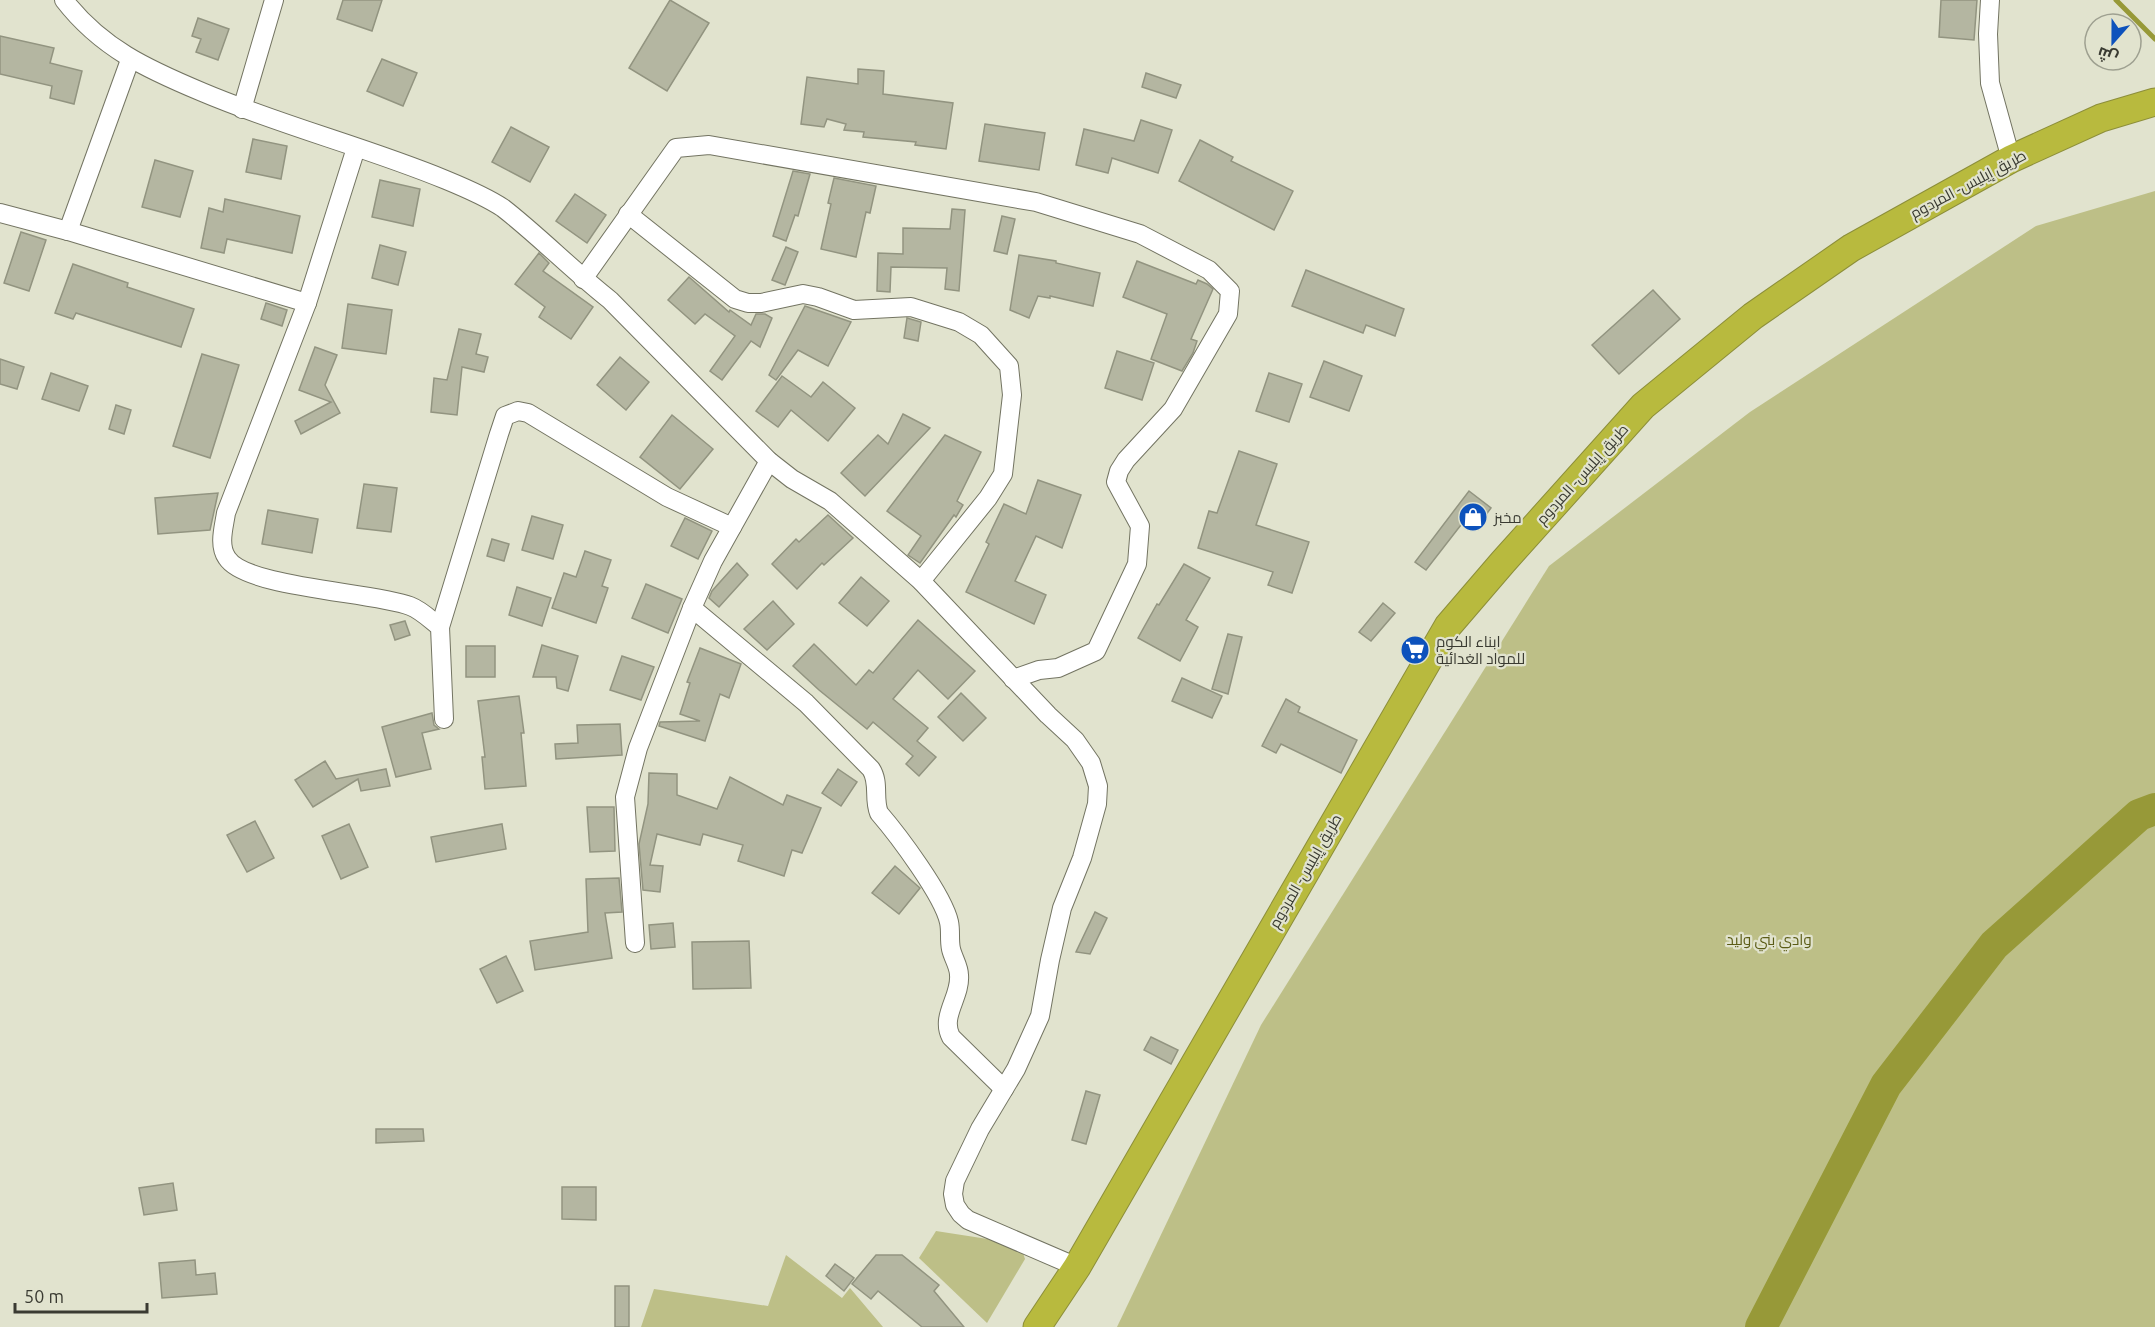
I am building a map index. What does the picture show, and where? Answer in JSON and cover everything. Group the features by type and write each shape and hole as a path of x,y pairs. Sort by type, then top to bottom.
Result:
{"highway":[{"name":"طريق إيليس- المردوم","path":"1037,1327 1077,1266 1448,626 1643,406 1753,316 1851,248 2011,159 2100,118 2155,102"}],"street":[{"path":"64,0 75,15 103,41 130,60 242,109 446,180 501,207 610,300 769,461 792,479 830,501 921,581 1013,679 1075,740 1091,763 1098,786 1097,804 1082,858 1062,908 1040,1016 1029,1043 955,1181 953,1194 955,1205 968,1220 1077,1266"},
{"path":"242,109 274,0"},
{"path":"1990,0 1988,34 1990,83 2011,159"},
{"path":"68,231 130,60"},
{"path":"583,279 676,148 709,145 1036,202 1140,234 1209,270 1230,291 1228,314 1173,409 1126,460 1119,471 1116,482 1140,526 1137,564 1096,651 1058,668 1038,670 1013,679"},
{"path":"356,148 307,303 226,513 222,542 227,558 241,570 279,581 411,606 440,627"},
{"path":"0,213 68,231 307,303"},
{"path":"628,214 735,299 748,303 761,303 803,294 854,310 911,307 959,322 981,335 1009,366 1012,395 1003,474 988,498 921,581"},
{"path":"444,719 440,627 506,416 518,411 528,413 667,497 732,527"},
{"path":"635,943 625,797 638,748 713,561 769,461"},
{"path":"692,609 806,703 871,769 877,780 876,800 879,813 931,885 949,921 951,949 960,974 959,988 946,1023 948,1030 951,1037 1004,1089"}],"green space":[{"name":"وادي بني وليد","path":"2155,191 2155,1327 1117,1327 1261,1025 1549,566 1750,412 2036,226"},
{"path":"936,1231 994,1240 1022,1250 1025,1259 987,1323 919,1258"},
{"path":"786,1255 842,1298 850,1288 883,1327 641,1327 654,1289 768,1306"}],"building":[{"path":"343,0 382,0 372,31 337,19"},
{"path":"670,0 709,23 667,91 629,68"},
{"path":"1941,0 1977,0 1974,40 1939,37"},
{"path":"198,18 229,29 218,60 196,52 201,39 192,36"},
{"path":"0,36 54,48 50,63 82,71 74,104 50,98 52,86 0,74"},
{"path":"382,59 417,73 403,106 367,91"},
{"path":"858,69 884,71 883,94 953,103 946,149 915,145 916,142 863,137 864,132 844,130 846,124 827,119 824,127 801,124 807,77 858,84"},
{"path":"1146,73 1181,85 1176,98 1142,87"},
{"path":"1141,120 1172,130 1158,173 1112,158 1108,173 1076,165 1084,129 1134,141"},
{"path":"985,124 1045,133 1039,170 979,161"},
{"path":"511,127 549,147 530,182 492,162"},
{"path":"253,139 287,146 281,179 246,172"},
{"path":"1200,140 1233,157 1231,161 1293,191 1274,230 1179,181"},
{"path":"155,160 193,171 180,217 142,207"},
{"path":"793,171 810,174 798,216 795,215 786,241 773,236"},
{"path":"834,178 876,186 870,213 866,212 856,257 821,249"},
{"path":"380,180 420,189 413,226 372,217"},
{"path":"575,194 606,215 587,243 556,221"},
{"path":"225,199 300,216 292,253 227,239 224,253 201,248 209,208 223,212"},
{"path":"952,209 965,210 959,291 945,289 947,268 891,267 890,292 877,291 878,253 903,254 903,228 950,229"},
{"path":"1002,216 1015,219 1007,254 994,251"},
{"path":"21,232 46,240 29,291 4,283"},
{"path":"380,245 406,252 398,285 372,278"},
{"path":"786,247 798,252 785,285 772,280"},
{"path":"539,253 549,263 543,271 593,307 571,339 539,317 545,307 515,284"},
{"path":"1019,255 1056,261 1056,263 1100,273 1093,306 1050,296 1050,298 1038,296 1029,318 1010,310"},
{"path":"1137,261 1196,284 1198,280 1213,289 1191,339 1197,341 1193,353 1182,371 1151,359 1167,314 1123,297"},
{"path":"73,264 128,283 127,287 194,309 181,347 76,313 73,319 55,313"},
{"path":"1306,270 1404,309 1395,336 1366,325 1363,333 1292,306"},
{"path":"689,277 729,312 730,310 751,325 756,314 765,314 772,318 760,347 751,341 722,380 710,371 735,336 705,314 695,324 668,300"},
{"path":"1653,290 1680,319 1619,374 1592,345"},
{"path":"266,303 287,310 282,326 261,319"},
{"path":"348,304 392,310 386,354 342,348"},
{"path":"805,306 851,322 828,366 798,350 776,380 769,375"},
{"path":"907,318 921,322 918,341 904,338"},
{"path":"459,329 481,334 476,354 488,357 484,372 462,367 457,415 431,412 434,378 447,380"},
{"path":"315,347 337,355 325,385 340,413 301,434 295,421 331,402 299,390"},
{"path":"1117,351 1154,363 1142,400 1105,388"},
{"path":"202,354 239,365 210,458 173,446"},
{"path":"620,357 649,382 626,410 597,385"},
{"path":"0,359 24,367 17,389 0,384"},
{"path":"1324,361 1362,376 1349,411 1310,397"},
{"path":"51,373 88,386 79,411 42,399"},
{"path":"1269,373 1302,384 1289,422 1256,411"},
{"path":"782,376 811,397 823,382 855,408 828,441 791,410 778,427 756,411"},
{"path":"116,405 131,410 124,434 109,429"},
{"path":"903,414 930,428 865,496 841,473 878,435 888,444"},
{"path":"672,415 713,449 680,489 640,457"},
{"path":"945,435 981,452 957,501 963,505 920,563 908,555 921,536 887,511"},
{"path":"1239,451 1277,464 1256,525 1309,542 1292,593 1268,585 1273,572 1198,548 1209,511 1217,513"},
{"path":"1038,480 1081,495 1062,548 1036,536 1015,581 1046,595 1034,624 966,592 989,544 986,542 1004,504 1026,514"},
{"path":"364,484 397,488 391,532 357,528"},
{"path":"1469,491 1491,508 1482,520 1471,512 1426,570 1415,562"},
{"path":"218,493 210,530 158,534 155,498"},
{"path":"268,510 318,519 312,553 262,544"},
{"path":"828,515 853,538 824,565 822,563 797,589 772,564 796,539 799,542"},
{"path":"532,516 563,525 553,559 522,550"},
{"path":"685,518 712,531 698,559 671,546"},
{"path":"492,539 509,544 504,561 487,556"},
{"path":"585,551 611,560 602,586 608,588 596,623 552,608 564,573 576,577"},
{"path":"737,563 748,575 719,607 709,598 712,591"},
{"path":"1184,564 1210,578 1186,620 1198,627 1180,661 1138,638 1157,604 1159,605"},
{"path":"861,577 889,601 867,626 839,603"},
{"path":"646,584 682,599 668,633 632,618"},
{"path":"517,587 551,598 542,626 509,615"},
{"path":"773,601 794,624 767,650 744,629"},
{"path":"1383,603 1395,613 1371,641 1359,632"},
{"path":"918,620 975,671 948,699 918,670 893,699 928,728 917,741 936,757 919,776 906,764 913,756 873,722 867,729 793,666 814,644 856,685 869,670 873,673"},
{"path":"405,621 410,635 395,640 390,625"},
{"path":"1228,634 1242,637 1228,694 1212,689"},
{"path":"542,645 578,656 568,691 557,688 556,677 533,677"},
{"path":"466,646 495,646 495,677 466,677"},
{"path":"700,648 741,664 729,698 720,694 705,741 659,726 660,722 700,721 680,714 690,683 687,682"},
{"path":"622,656 654,667 641,700 610,690"},
{"path":"1182,678 1222,696 1212,718 1172,701"},
{"path":"961,693 986,718 963,741 938,717"},
{"path":"519,696 524,733 521,733 526,786 485,789 482,757 485,757 478,701"},
{"path":"1286,699 1300,707 1298,712 1357,740 1341,773 1281,744 1276,753 1262,746"},
{"path":"432,713 434,725 439,729 422,733 431,769 396,777 382,727"},
{"path":"620,724 622,755 556,759 555,744 578,743 577,725"},
{"path":"325,761 336,779 386,769 390,786 361,791 358,779 313,807 295,780"},
{"path":"838,769 857,782 841,806 822,793"},
{"path":"649,773 677,774 677,795 717,809 730,777 783,805 787,795 821,808 802,853 792,850 784,876 738,861 743,845 703,834 700,845 657,834 650,865 663,866 660,892 643,890 639,844 648,804"},
{"path":"587,807 614,807 615,851 590,852"},
{"path":"255,821 274,858 247,872 227,835"},
{"path":"349,824 368,867 341,879 322,836"},
{"path":"502,824 506,849 436,862 431,837"},
{"path":"895,866 920,888 899,914 872,893"},
{"path":"619,878 622,912 605,913 612,958 535,970 530,941 588,932 586,879"},
{"path":"1095,912 1107,918 1090,954 1076,952"},
{"path":"673,923 675,947 651,949 649,925"},
{"path":"749,941 751,988 693,989 692,942"},
{"path":"506,956 523,991 497,1003 480,969"},
{"path":"1151,1037 1178,1050 1171,1064 1144,1050"},
{"path":"1086,1091 1100,1095 1086,1144 1072,1140"},
{"path":"376,1129 423,1129 424,1141 376,1143"},
{"path":"173,1183 177,1210 144,1215 139,1188"},
{"path":"562,1187 596,1187 596,1220 562,1219"},
{"path":"876,1255 902,1255 939,1285 934,1291 964,1327 922,1327 878,1291 871,1299 852,1284"},
{"path":"195,1260 196,1275 215,1273 217,1294 162,1298 159,1263"},
{"path":"835,1264 854,1278 844,1291 826,1276"},
{"path":"615,1286 629,1286 629,1327 615,1327"}],"waterway":[{"path":"2116,0 2155,39"},
{"name":"وادي بني وليد","path":"1761,1327 1886,1085 1994,945 2139,815 2155,809"}],"place":[{"name":"مخبز","path":"1473,517"},
{"name":"ابناء الكوم للمواد الغدائية","path":"1415,650"}]}
